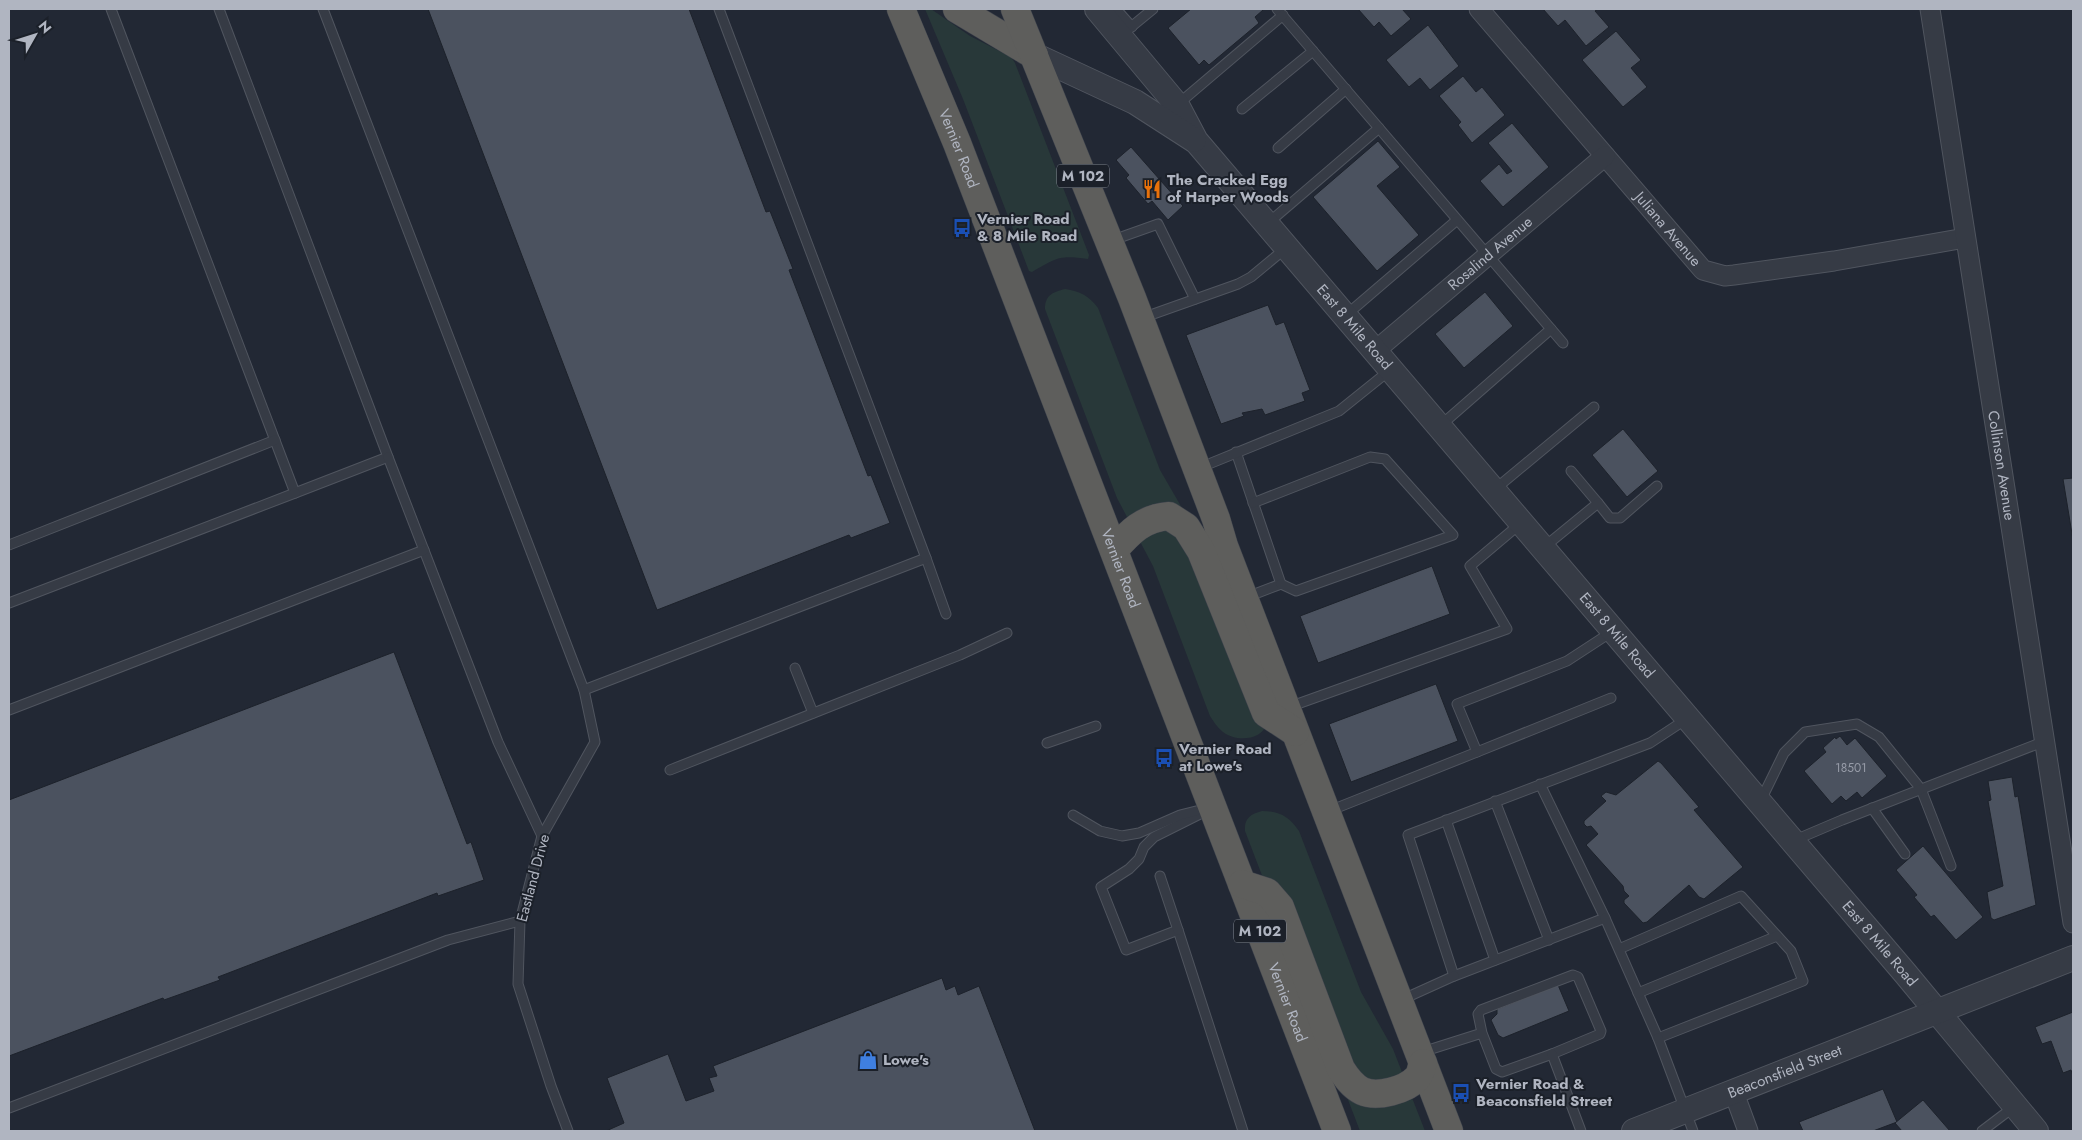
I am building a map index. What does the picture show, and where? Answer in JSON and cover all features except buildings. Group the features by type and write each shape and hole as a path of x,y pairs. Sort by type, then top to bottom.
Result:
{"highway":[{"name":"Vernier Road","path":"901,9 939,96 1337,1131"},
{"path":"957,9 1034,55"},
{"name":"M 102","path":"1015,9 1139,319 1290,720 1449,1131"},
{"path":"1114,550 1133,528 1149,519 1169,516 1186,527 1202,551 1266,713 1290,720"},
{"path":"1242,884 1267,892 1280,907 1341,1069 1348,1080 1361,1090 1371,1094 1387,1092 1410,1084 1419,1076 1421,1058"}],"street":[{"name":"East 8 Mile Road","path":"1097,9 1126,31 1177,105 1196,141 1938,1011 2036,1131"},
{"name":"Juliana Avenue","path":"1479,9 1703,270 1725,276 1743,274 1834,261 1965,238"},
{"name":"Collinson Avenue","path":"1930,9 2073,923"},
{"name":"East 8 Mile Road","path":"1034,55 1135,102 1196,141"},
{"name":"Rosalind Avenue","path":"1375,351 1605,156"},
{"name":"Beaconsfield Street","path":"1634,1131 1690,1121 1734,1093 2073,958"},
{"path":"1734,1093 1748,1131"}],"lane":[{"path":"111,9 295,493"},
{"path":"219,9 498,742 542,836"},
{"name":"Eastland Drive","path":"323,9 584,690 595,742 542,836 520,921 518,984 551,1086 568,1131"},
{"path":"719,9 946,614"},
{"path":"1116,9 1126,31 1152,9"},
{"path":"1177,105 1280,12 1563,343"},
{"path":"1242,109 1313,51"},
{"path":"1278,148 1346,89"},
{"path":"1266,224 1378,128"},
{"path":"1345,316 1457,220"},
{"path":"1108,242 1158,224 1195,299"},
{"path":"1139,319 1238,284 1286,248"},
{"path":"1439,427 1551,329"},
{"path":"1197,469 1339,411 1390,370"},
{"path":"1494,491 1594,407"},
{"path":"9,545 274,440"},
{"path":"1236,452 1281,584"},
{"path":"9,603 388,457"},
{"path":"1244,598 1281,584 1296,591 1453,535 1385,459 1370,457 1253,503"},
{"path":"1570,471 1610,518 1620,518 1657,486"},
{"path":"1543,548 1598,503"},
{"path":"1290,720 1507,629 1470,566 1521,523"},
{"path":"9,710 424,550"},
{"path":"584,690 926,558"},
{"path":"1477,752 1457,704 1567,661 1613,631"},
{"path":"670,770 1007,634"},
{"path":"795,668 813,713"},
{"path":"1326,812 1612,698"},
{"path":"1454,976 1408,835 1650,743 1688,718"},
{"path":"1760,802 1784,753 1805,732 1857,724 1879,737 1921,789 1951,866"},
{"path":"1047,743 1096,726"},
{"path":"1793,841 1872,808 2045,741"},
{"path":"1540,784 1619,949 1658,1038 1690,1121"},
{"path":"1495,801 1549,940"},
{"path":"1073,816 1100,830 1122,836 1139,833 1180,814 1212,808"},
{"path":"1178,930 1126,950 1101,887 1128,869 1139,859 1144,847 1154,838 1212,808"},
{"path":"1872,808 1905,854"},
{"path":"1446,820 1495,960"},
{"path":"1160,876 1243,1131"},
{"path":"1619,949 1741,896 1791,951 1803,982 1658,1038"},
{"path":"1399,1001 1454,976 1605,918"},
{"path":"9,1108 448,940 520,921"},
{"path":"1638,993 1777,936"},
{"path":"1575,975 1601,1031 1600,1034 1552,1054 1499,1072 1496,1069 1482,1032 1478,1014 1481,1010 1575,975"},
{"path":"1421,1058 1482,1032"},
{"path":"1552,1054 1581,1131"},
{"path":"1982,1131 2015,1105"}],"shaded area":[{"path":"925,9 931,9 970,36 1011,57 1015,63 1089,255 1088,259 1070,257 1058,259 1032,272 1029,271 963,99"},
{"path":"1065,289 1084,295 1098,308 1160,470 1193,527 1267,723 1260,733 1254,736 1241,738 1228,735 1219,728 1210,716 1153,566 1117,498 1045,309 1046,300 1050,295"},
{"path":"1262,811 1283,815 1299,831 1361,992 1393,1049 1425,1131 1360,1131 1245,831 1247,820 1254,814"}],"place":[{"name":"The Cracked Egg of Harper Woods","path":"1152,189"},
{"name":"Vernier Road & 8 Mile Road","path":"962,228"},
{"name":"Vernier Road at Lowe's","path":"1164,758"},
{"name":"Lowe's","path":"868,1060"},
{"name":"Vernier Road & Beaconsfield Street","path":"1461,1093"}]}
